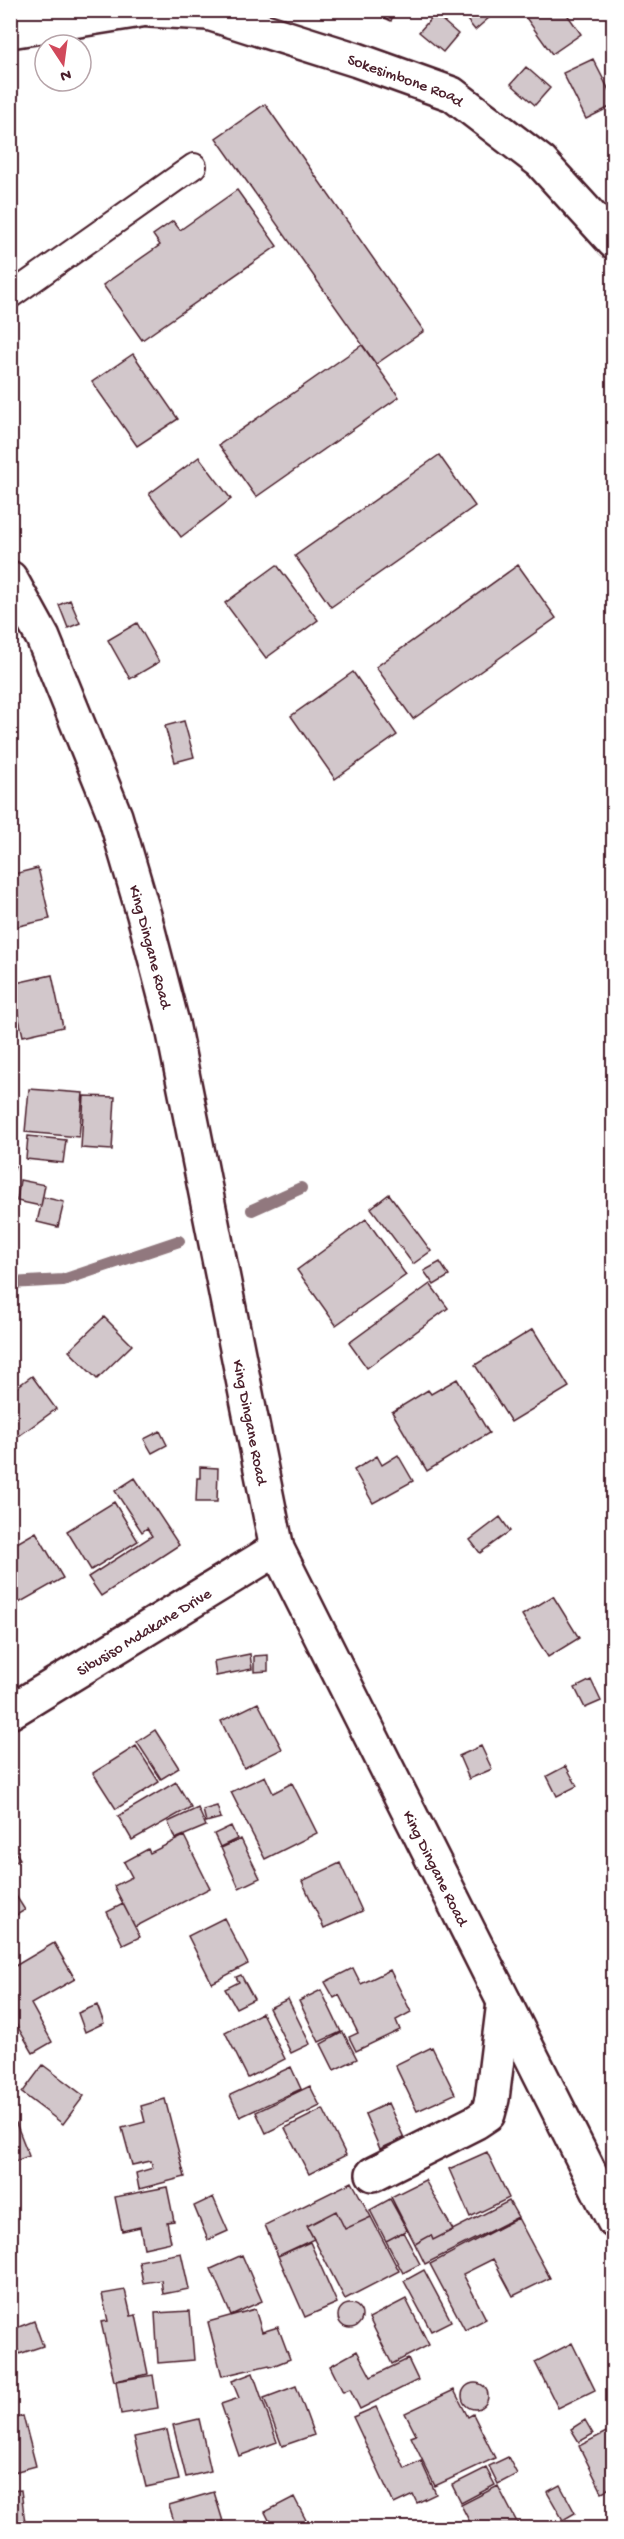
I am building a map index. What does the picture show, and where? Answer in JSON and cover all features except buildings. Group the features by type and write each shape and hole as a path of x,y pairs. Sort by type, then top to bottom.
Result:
{"street":[{"path":"10,31 141,10"},
{"name":"Sokesimbone Road","path":"150,10 208,13 357,60 452,94 541,162 614,242"},
{"name":"King Dingane Road","path":"10,578 43,638 110,806 144,915 172,1023 277,1549 614,2221"},
{"name":"Sibusiso Mdakane Drive","path":"10,1712 277,1549"},
{"path":"372,2174 488,2114 492,2099 504,2002"}],"lane":[{"path":"10,296 194,166"}],"waterway":[{"path":"252,1210 301,1188"},
{"path":"10,1283 63,1280 179,1241"}]}
